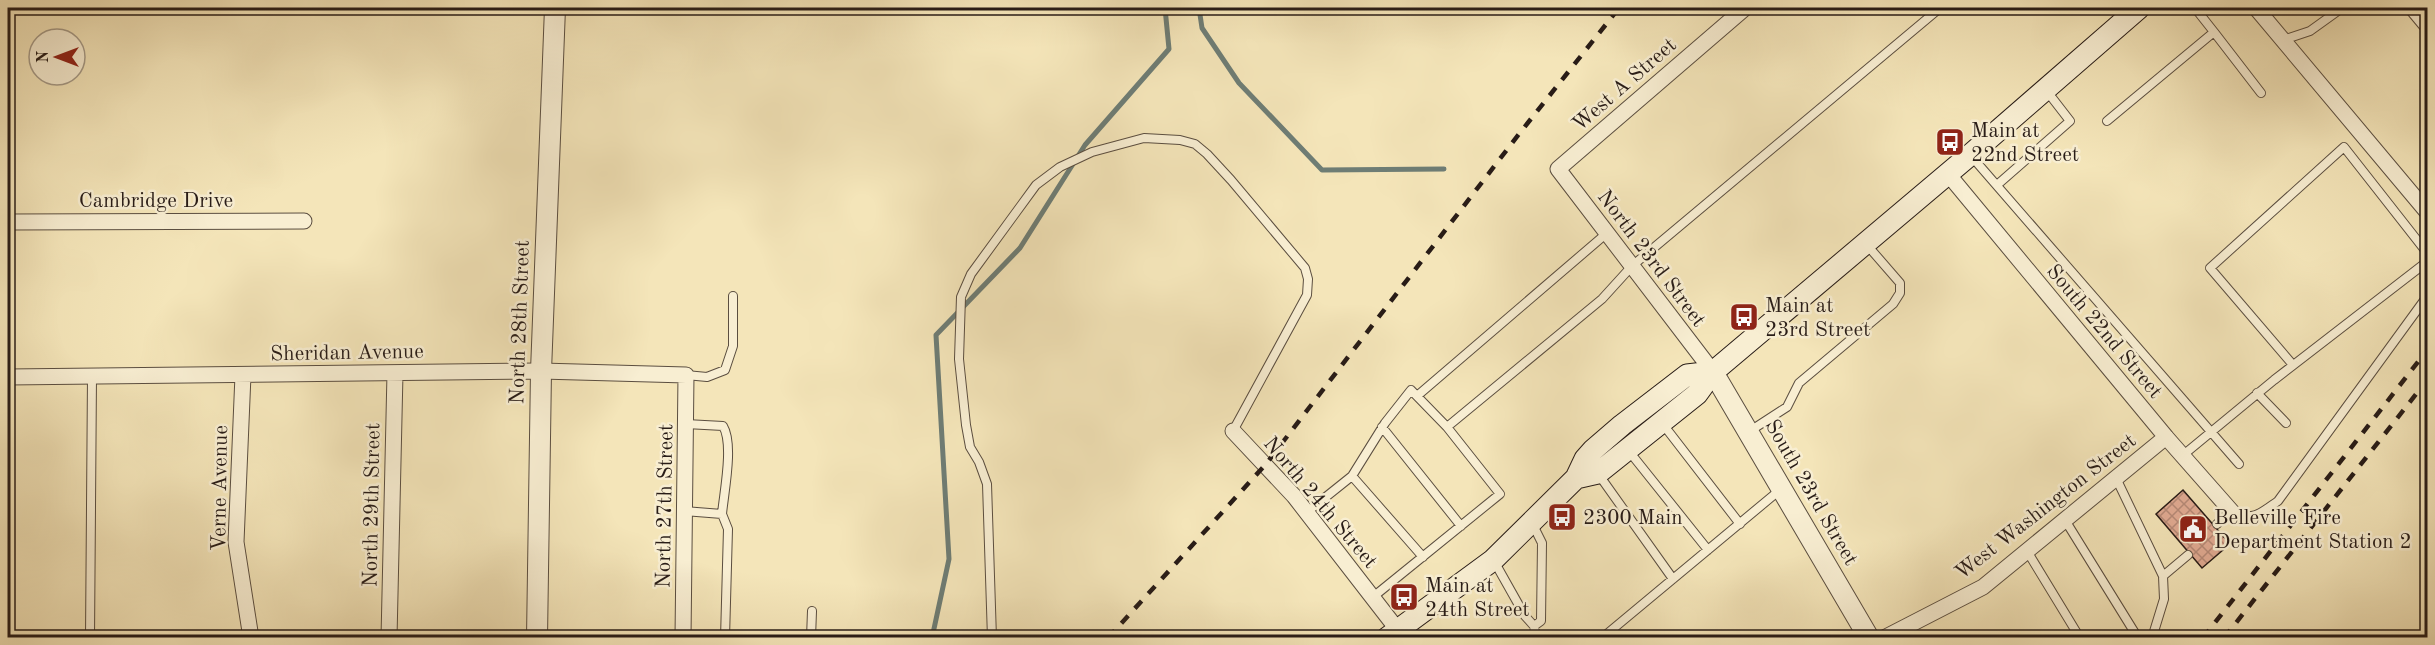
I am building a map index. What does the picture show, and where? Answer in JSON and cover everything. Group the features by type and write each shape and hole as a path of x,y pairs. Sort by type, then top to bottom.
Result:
{"main road":[{"path":"1576,478 1598,473 1697,394 1713,372 1948,174 2139,8"},
{"path":"1392,633 1493,560 1576,478 1585,459 1593,450 1654,400 1687,375 1713,372"}],"street":[{"name":"North 28th Street","path":"537,638 541,371 555,8"},
{"name":"West A Street","path":"1558,169 1745,8"},
{"path":"2256,8 2427,213"},
{"name":"North 23rd Street","path":"1558,169 1713,372"},
{"name":"South 22nd Street","path":"1948,174 2166,437 2232,512"},
{"name":"Cambridge Drive","path":"8,222 304,221"},
{"name":"Sheridan Avenue","path":"8,377 541,371 686,375"},
{"name":"South 23rd Street","path":"1713,372 1869,638"},
{"name":"North 29th Street","path":"389,638 395,373"},
{"name":"Verne Avenue","path":"243,375 236,542 251,638"},
{"name":"North 27th Street","path":"683,638 686,375"},
{"name":"North 24th Street","path":"1233,431 1266,464 1307,512 1373,597 1392,633"},
{"name":"West Washington Street","path":"1884,638 1983,587 2166,437"}],"lane":[{"path":"1447,427 1602,299 1632,266 1940,8"},
{"path":"2195,8 2261,93"},
{"path":"2283,40 2310,31 2342,8"},
{"path":"2408,8 2427,32"},
{"path":"2107,121 2214,32"},
{"path":"1997,185 2070,121 2046,90"},
{"path":"992,638 987,484 979,462 970,447 966,425 959,359 961,297 971,274 1036,185 1060,167 1092,152 1144,138 1180,140 1195,144 1231,180 1305,268 1308,279 1307,295 1233,431"},
{"path":"2293,365 2210,268 2344,147 2427,254"},
{"path":"1970,155 2239,464"},
{"path":"1417,396 1607,233"},
{"path":"1749,432 1787,407 1799,383 1893,304 1900,293 1900,284 1865,244"},
{"path":"2182,456 2293,365 2427,261"},
{"path":"2217,524 2232,512 2246,518 2260,514 2278,501 2427,295"},
{"path":"686,375 707,377 725,370 733,346 733,296"},
{"path":"90,638 92,376"},
{"path":"1307,512 1352,476 1382,427 1412,390 1447,427 1500,494 1373,597"},
{"path":"2258,393 2286,423"},
{"path":"1661,422 1740,524"},
{"path":"686,424 723,426 727,433 727,470 722,514 728,529 725,638"},
{"path":"1382,427 1461,526"},
{"path":"1628,450 1708,550"},
{"path":"1598,473 1673,579"},
{"path":"1352,476 1423,557"},
{"path":"2116,478 2163,576 2164,599 2152,638"},
{"path":"1602,638 1782,489"},
{"path":"684,511 722,514"},
{"path":"2065,520 2138,638"},
{"path":"1531,522 1542,543 1541,621 1534,626"},
{"path":"2027,551 2080,638"},
{"path":"2163,576 2188,555"},
{"path":"1493,560 1525,616 1534,626 1536,638"},
{"path":"811,638 812,611"}],"building":[{"name":"Belleville Fire Department Station 2","path":"2183,490 2230,544 2202,568 2156,514"}],"waterway":[{"path":"932,638 949,559 936,335 1020,248 1085,145 1169,49 1165,8"},
{"path":"1199,8 1202,28 1239,83 1322,170 1444,169"}],"railway":[{"path":"1108,638 1266,464 1519,134 1619,8"},
{"path":"2203,638 2428,349"},
{"path":"2224,638 2428,379"}],"place":[{"name":"Main at 22nd Street","path":"1950,142"},
{"name":"Main at 23rd Street","path":"1744,317"},
{"name":"2300 Main","path":"1562,517"},
{"name":"Belleville Fire Department Station 2","path":"2193,529"},
{"name":"Main at 24th Street","path":"1404,597"}]}
